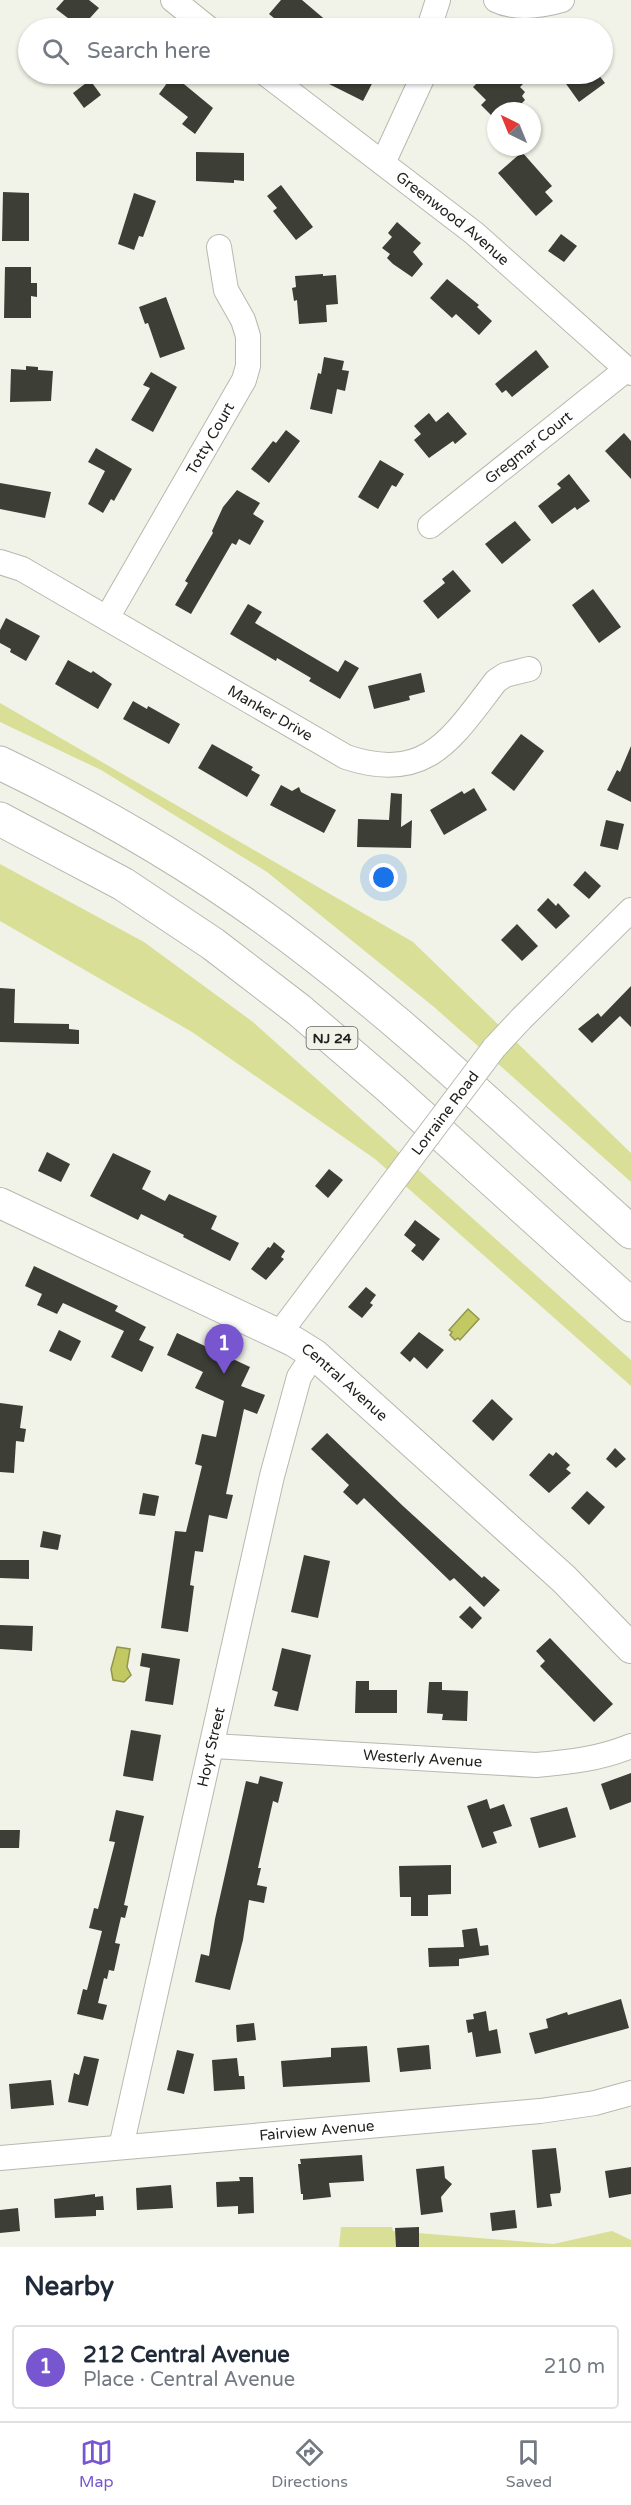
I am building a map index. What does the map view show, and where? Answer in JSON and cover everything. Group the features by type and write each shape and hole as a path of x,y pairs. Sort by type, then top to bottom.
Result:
{"highway":[{"path":"0,763 48,786 146,840 241,902 327,967 421,1044 631,1232"},
{"name":"NJ 24","path":"0,819 123,884 213,944 265,983 389,1087 631,1305"}],"main road":[{"name":"Central Avenue","path":"0,1203 279,1334 314,1354 564,1579 631,1648"}],"street":[{"path":"172,0 195,18"},
{"path":"431,18 438,0"},
{"path":"496,0 520,6 539,6 562,0"},
{"name":"Greenwood Avenue","path":"279,84 474,233 629,371"},
{"path":"383,164 419,84"},
{"name":"Totty Court","path":"107,618 244,380 249,351 248,336 243,320 226,290 219,247"},
{"name":"Gregmar Court","path":"430,526 629,371"},
{"name":"Manker Drive","path":"0,562 22,569 346,757 382,765 419,760 436,752 450,740 496,681 506,675 529,669"},
{"name":"Lorraine Road","path":"279,1334 494,1048 631,910"},
{"name":"Hoyt Street","path":"122,2147 272,1476 299,1377 314,1354"},
{"name":"Westerly Avenue","path":"213,1746 536,1765 588,1760 631,1746"},
{"name":"Fairview Avenue","path":"0,2157 540,2111 595,2103 631,2093"}],"shaded area":[{"path":"0,703 413,942 631,1153 631,1182 434,1007 267,872 101,770 0,722"},
{"path":"0,864 144,942 253,1022 631,1360 631,1386 375,1159 192,1032 0,921"},
{"path":"468,1309 479,1319 460,1340 458,1338 455,1340 449,1330"},
{"path":"117,1647 130,1649 127,1667 131,1675 124,1682 113,1680 111,1669"},
{"path":"341,2227 392,2227 393,2231 553,2244 612,2231 631,2240 631,2247 339,2247"}],"building":[{"path":"64,0 89,0 99,8 90,18 68,18 56,9"},
{"path":"281,0 302,0 323,18 274,18 269,14"},
{"path":"85,84 93,84 101,95 84,108 73,93"},
{"path":"166,84 184,84 213,108 195,134 182,124 188,117 159,94"},
{"path":"329,84 372,84 363,101"},
{"path":"476,84 523,84 520,87 525,92 522,96 525,100 523,102 487,102 487,111 481,105 486,100 473,87"},
{"path":"566,84 604,84 579,102"},
{"path":"196,152 244,153 244,181 234,180 234,183 196,181"},
{"path":"517,156 526,156 552,186 545,192 553,201 536,216 498,173"},
{"path":"281,185 313,227 296,240 273,211 277,208 267,196"},
{"path":"3,192 29,193 29,241 2,241"},
{"path":"134,193 156,201 143,237 139,236 134,250 118,244"},
{"path":"397,222 421,243 413,252 423,264 412,277 393,264 387,258 390,254 382,248 392,237 388,233"},
{"path":"561,234 577,246 564,262 548,251"},
{"path":"5,267 31,267 31,283 37,283 37,297 31,296 31,318 4,318"},
{"path":"323,274 323,276 336,275 338,304 326,305 327,322 299,324 297,300 294,301 292,288 296,287 295,276"},
{"path":"447,279 479,305 477,307 492,321 479,335 456,314 452,318 430,298"},
{"path":"166,297 185,349 160,358 148,323 145,324 139,307"},
{"path":"536,350 549,367 512,397 506,390 502,393 495,384"},
{"path":"324,357 344,361 342,370 349,371 345,391 337,389 332,414 310,409"},
{"path":"26,366 53,371 51,401 10,402 11,369 26,370"},
{"path":"151,372 177,387 153,432 131,420 150,388 143,385"},
{"path":"448,412 467,434 455,444 453,441 429,458 414,440 421,434 414,426 429,413 436,422"},
{"path":"286,430 300,441 269,483 251,469 273,441 276,443"},
{"path":"624,433 631,441 631,479 605,451"},
{"path":"96,448 132,469 114,501 111,499 103,513 88,504 105,471 88,462"},
{"path":"380,460 404,474 396,487 392,485 378,509 358,497"},
{"path":"569,474 590,501 577,510 575,507 552,524 538,506 561,488 557,484"},
{"path":"0,483 51,492 45,518 0,509"},
{"path":"237,490 260,503 253,514 264,521 250,545 239,539 236,545 232,543 191,614 175,605 188,583 185,581 213,533 223,507"},
{"path":"515,521 531,540 502,564 485,544"},
{"path":"453,570 471,591 438,619 423,601 445,583 442,579"},
{"path":"593,589 621,627 599,643 572,605"},
{"path":"248,604 262,612 255,623 338,672 345,660 359,668 340,699 309,681 311,678 230,634"},
{"path":"6,618 40,636 26,661 0,643 0,630"},
{"path":"68,660 91,673 93,671 112,684 98,709 55,684"},
{"path":"421,673 425,692 409,696 410,700 374,709 368,686"},
{"path":"133,701 147,709 148,706 180,724 169,744 123,719"},
{"path":"521,734 544,751 514,791 491,773"},
{"path":"212,744 253,767 251,770 260,775 247,797 198,768"},
{"path":"631,746 631,802 607,790 617,770 620,772"},
{"path":"281,785 292,791 299,787 301,792 336,810 324,833 270,805"},
{"path":"474,788 487,810 444,835 430,810 462,791 464,794"},
{"path":"391,793 402,794 401,827 412,820 411,848 357,847 358,819 389,820"},
{"path":"606,820 624,824 618,850 600,846"},
{"path":"585,871 601,886 589,899 573,885"},
{"path":"548,898 556,906 558,903 570,916 556,929 537,910"},
{"path":"517,924 538,946 522,961 501,940"},
{"path":"631,986 631,1027 620,1016 592,1043 578,1029 598,1013 601,1017"},
{"path":"0,988 15,989 14,1023 69,1024 69,1029 79,1030 79,1044 0,1042"},
{"path":"47,1152 70,1164 61,1182 38,1171"},
{"path":"113,1153 151,1171 142,1189 165,1201 169,1194 217,1216 211,1229 239,1243 230,1261 141,1214 138,1220 90,1196"},
{"path":"329,1169 343,1180 328,1198 315,1186"},
{"path":"415,1220 440,1239 423,1261 411,1251 416,1245 404,1235"},
{"path":"274,1242 285,1251 281,1257 284,1259 266,1280 251,1269"},
{"path":"34,1266 118,1306 115,1311 146,1327 139,1340 154,1347 142,1372 111,1357 124,1331 63,1303 57,1314 37,1305 42,1294 25,1286"},
{"path":"366,1287 376,1295 370,1303 373,1305 362,1318 348,1307"},
{"path":"59,1330 81,1341 71,1361 49,1351"},
{"path":"419,1332 444,1350 427,1369 414,1357 410,1362 400,1353"},
{"path":"177,1333 250,1367 241,1386 265,1395 257,1414 244,1409 226,1494 233,1495 227,1519 209,1515 203,1552 195,1551 190,1585 194,1586 188,1632 161,1628 175,1531 186,1532 202,1466 195,1464 202,1434 216,1437 224,1401 195,1388 203,1372 167,1355"},
{"path":"492,1399 513,1419 493,1441 472,1421"},
{"path":"0,1403 23,1406 20,1428 26,1429 24,1442 16,1441 14,1473 0,1472"},
{"path":"327,1433 482,1578 484,1576 500,1590 484,1607 454,1578 450,1581 364,1498 357,1505 343,1492 349,1485 311,1449"},
{"path":"615,1448 626,1459 616,1468 606,1459"},
{"path":"556,1452 570,1465 566,1469 571,1473 549,1493 529,1475 549,1453 553,1456"},
{"path":"587,1491 605,1507 589,1525 571,1508"},
{"path":"143,1493 159,1496 155,1516 139,1514"},
{"path":"43,1531 61,1535 58,1550 40,1547"},
{"path":"304,1555 330,1561 318,1618 291,1612"},
{"path":"0,1560 29,1560 29,1579 0,1578"},
{"path":"470,1606 482,1618 472,1629 459,1617"},
{"path":"0,1625 33,1626 32,1651 0,1649"},
{"path":"550,1638 613,1704 594,1722 540,1666 545,1661 536,1651"},
{"path":"282,1648 311,1655 298,1711 274,1706 278,1692 272,1690"},
{"path":"142,1653 180,1659 173,1705 145,1701 150,1668 140,1666"},
{"path":"356,1681 369,1681 369,1690 397,1690 397,1713 355,1713"},
{"path":"429,1682 442,1682 442,1690 468,1691 467,1721 442,1720 443,1714 427,1713"},
{"path":"131,1730 161,1735 153,1781 123,1776"},
{"path":"631,1773 631,1802 610,1810 601,1784"},
{"path":"260,1776 283,1782 278,1803 273,1801 258,1868 261,1868 257,1885 267,1887 264,1903 249,1900 243,1940 230,1990 195,1982 201,1954 209,1956 246,1781 258,1784"},
{"path":"487,1799 490,1809 504,1804 512,1826 493,1832 497,1843 482,1848 467,1806"},
{"path":"567,1807 576,1837 539,1848 530,1818"},
{"path":"116,1810 144,1816 124,1905 128,1906 125,1918 121,1917 115,1943 120,1944 114,1971 109,1970 107,1979 104,1978 98,2003 107,2005 103,2020 77,2014 83,1989 87,1990 102,1931 89,1928 94,1908 98,1909 115,1842 109,1841"},
{"path":"0,1830 20,1830 19,1848 0,1848"},
{"path":"451,1865 451,1894 428,1895 428,1916 411,1916 411,1897 400,1897 399,1866"},
{"path":"477,1928 480,1946 488,1945 489,1955 459,1959 459,1966 429,1967 428,1948 464,1947 462,1930"},
{"path":"621,1999 629,2028 535,2054 529,2033 548,2028 546,2019 567,2012 568,2015"},
{"path":"486,2011 489,2031 497,2029 501,2053 476,2057 472,2032 468,2033 466,2020 474,2019 473,2014"},
{"path":"254,2023 256,2040 237,2042 236,2025"},
{"path":"429,2045 431,2069 400,2072 397,2048"},
{"path":"367,2046 370,2082 283,2087 281,2061 331,2057 331,2048"},
{"path":"177,2050 194,2054 184,2094 167,2090"},
{"path":"84,2056 99,2059 88,2106 68,2102 74,2073 79,2075"},
{"path":"237,2058 239,2076 244,2076 245,2089 214,2091 212,2060"},
{"path":"51,2080 54,2105 11,2109 9,2084"},
{"path":"556,2148 560,2193 550,2194 552,2206 537,2208 532,2150"},
{"path":"362,2155 364,2181 329,2183 331,2197 303,2200 298,2164 301,2164 300,2159"},
{"path":"444,2166 445,2178 452,2184 441,2197 443,2212 421,2215 416,2169"},
{"path":"631,2167 631,2194 609,2198 605,2171"},
{"path":"239,2177 253,2177 254,2213 238,2214 238,2206 217,2207 216,2182 240,2181"},
{"path":"171,2185 173,2208 137,2210 136,2188"},
{"path":"95,2194 95,2197 103,2196 104,2210 96,2210 96,2216 55,2218 54,2199"},
{"path":"18,2208 20,2231 0,2233 0,2210"},
{"path":"515,2210 517,2228 492,2231 490,2213"},
{"path":"419,2227 419,2247 396,2247 395,2228"}],"place":[{"name":"212 Central Avenue","path":"224,1374"}]}
